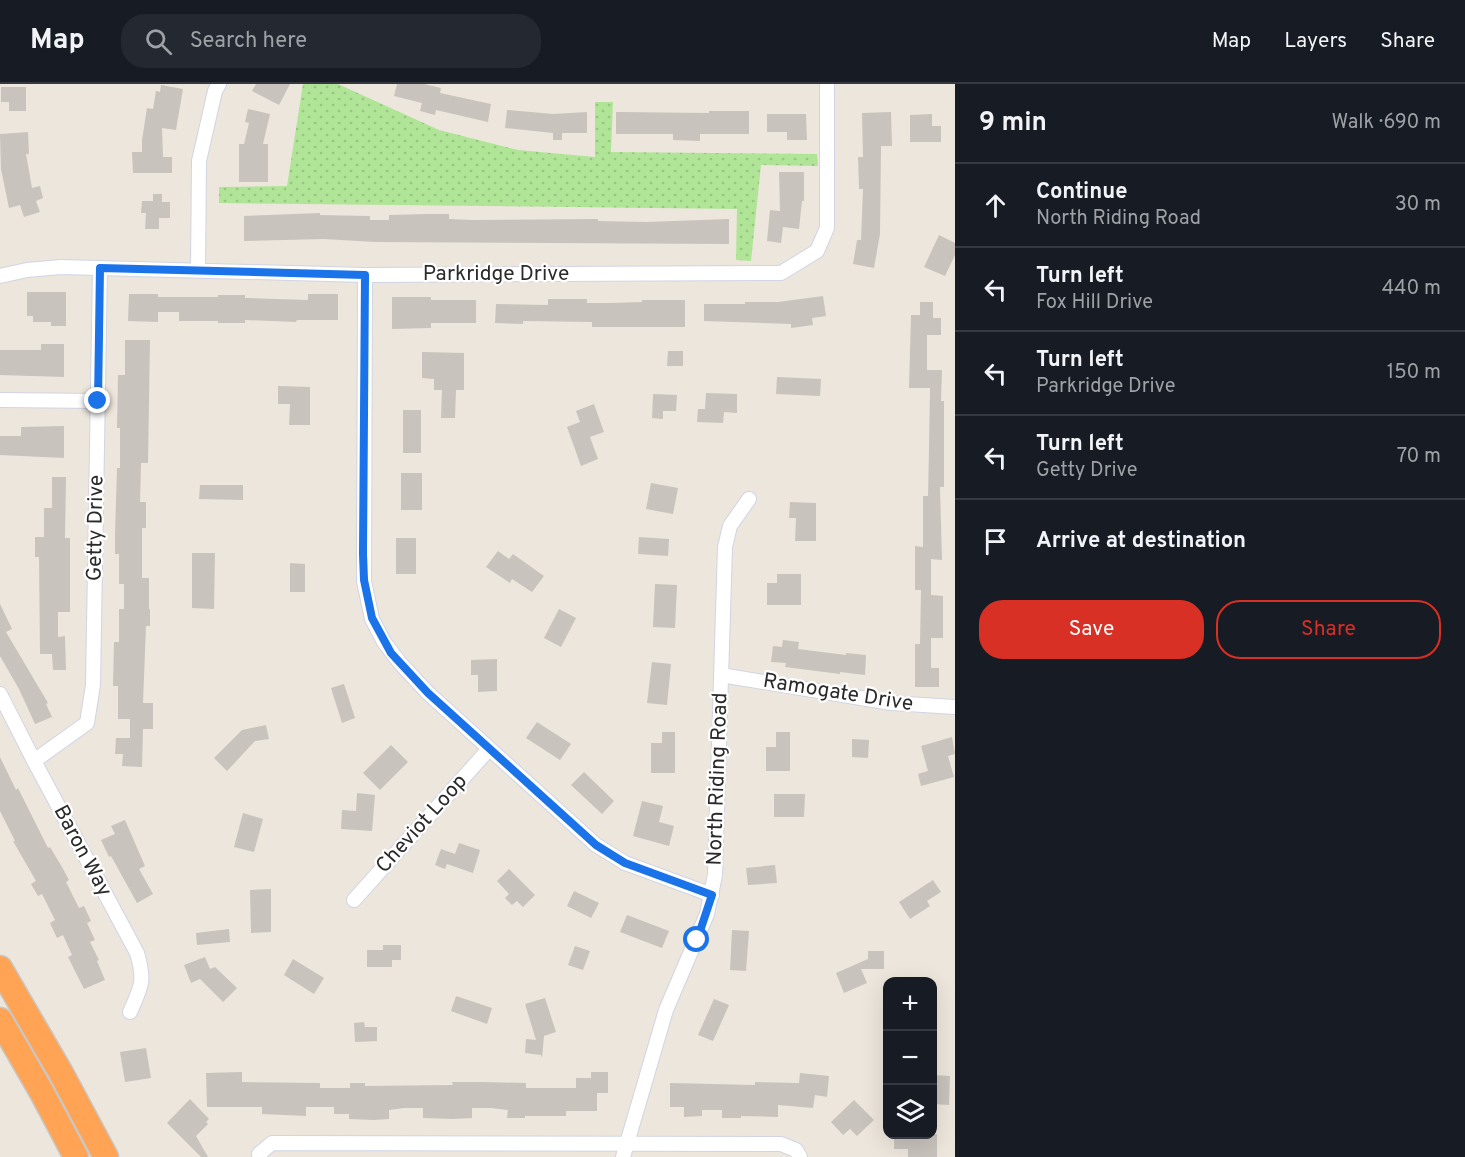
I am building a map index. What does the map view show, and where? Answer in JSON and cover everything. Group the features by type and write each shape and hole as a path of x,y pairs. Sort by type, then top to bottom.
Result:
{"highway":[{"path":"0,968 61,1073 106,1157"},
{"path":"0,1020 76,1157"}],"street":[{"path":"198,270 200,161 215,91 219,84"},
{"name":"Parkridge Drive","path":"0,276 46,268 365,275 781,273 817,251 827,228 827,84"},
{"name":"Getty Drive","path":"34,761 87,723 93,685 100,268"},
{"path":"365,275 363,554 368,606 377,630 400,663 428,693 576,829 625,863 712,895"},
{"path":"0,400 98,401"},
{"name":"North Riding Road","path":"624,1151 666,1010 674,987 697,940 712,895 718,849 720,675 725,548 730,526 749,499"},
{"name":"Ramogate Drive","path":"720,675 891,703 955,707"},
{"name":"Baron Way","path":"0,694 137,952 143,972 140,989 130,1012"},
{"name":"Cheviot Loop","path":"354,900 489,749"},
{"path":"260,1157 259,1154 272,1143 624,1151 781,1144 796,1150 800,1157"}],"green space":[{"path":"303,84 338,84 439,130 518,150 595,157 595,102 613,102 611,152 817,154 818,166 761,165 751,261 736,260 737,209 219,203 219,187 287,186"}],"building":[{"path":"256,84 290,84 279,105 252,91"},
{"path":"397,84 424,84 441,88 440,93 491,104 488,122 436,110 435,115 420,111 422,103 394,96"},
{"path":"161,85 183,89 176,130 162,128 163,157 172,157 172,173 133,173 132,152 142,152 147,108 153,109 156,91 160,92"},
{"path":"1,87 26,87 26,111 9,111 9,102 1,102"},
{"path":"248,109 270,114 263,144 268,144 268,182 239,182 239,144 244,144 249,123 245,122"},
{"path":"507,110 553,114 587,112 587,133 562,133 562,140 553,140 553,133 505,128"},
{"path":"709,111 749,111 749,134 700,134 700,141 673,140 673,134 616,134 616,112 709,113"},
{"path":"891,112 892,146 881,146 880,234 874,268 853,264 857,240 861,240 863,189 859,189 858,157 863,157 862,113"},
{"path":"767,114 806,114 807,140 787,140 787,132 767,132"},
{"path":"932,114 932,126 941,126 941,142 910,142 910,115"},
{"path":"28,132 29,154 26,154 32,188 40,186 43,198 36,201 40,212 24,217 20,205 9,208 1,169 0,134"},
{"path":"779,172 804,172 804,201 802,201 799,229 783,227 781,243 767,241 770,210 780,211"},
{"path":"153,194 162,194 162,202 170,202 170,218 159,218 159,229 145,229 146,213 141,213 142,201 153,201"},
{"path":"320,213 320,215 370,216 370,220 389,220 389,215 425,214 449,214 449,219 472,220 598,219 598,221 646,222 729,219 729,244 375,242 324,239 244,241 244,216"},
{"path":"939,235 955,243 955,255 945,276 924,267"},
{"path":"27,292 66,292 66,326 51,326 51,322 33,322 33,316 27,316"},
{"path":"129,294 158,294 158,297 245,295 245,298 308,300 308,294 338,294 338,320 297,320 296,322 245,320 245,323 218,323 218,321 179,321 179,312 158,312 158,322 128,321"},
{"path":"823,296 826,316 812,318 813,325 791,328 791,324 704,321 704,304 778,302"},
{"path":"392,297 476,300 476,323 431,323 431,328 392,329"},
{"path":"548,299 587,299 587,303 685,300 685,327 592,327 592,322 495,323 496,304 548,305"},
{"path":"920,302 933,302 933,318 941,318 941,335 927,335 927,370 942,370 941,401 944,401 944,487 940,487 942,560 931,559 931,595 943,596 943,638 931,638 931,668 939,668 939,687 915,687 915,644 920,644 921,590 915,590 915,546 923,547 923,496 928,496 930,388 909,388 911,315 920,315"},
{"path":"125,340 150,340 148,463 141,463 140,502 146,502 146,528 142,528 142,578 149,578 150,609 150,626 146,626 143,703 153,703 153,729 143,729 142,767 122,766 123,754 115,754 116,738 130,738 130,719 118,719 118,686 113,686 114,642 119,642 119,609 124,609 124,584 119,584 119,554 115,554 115,535 117,468 120,468 120,428 117,428 118,375 125,375"},
{"path":"41,344 64,344 64,377 0,375 0,350 41,350"},
{"path":"668,351 683,351 683,366 667,366"},
{"path":"422,352 464,353 464,390 456,390 455,418 441,418 442,390 434,390 434,379 422,378"},
{"path":"777,377 821,379 820,396 776,394"},
{"path":"278,386 310,387 310,425 289,425 290,404 278,404"},
{"path":"706,393 737,394 737,413 724,412 723,423 697,422 698,409 705,409"},
{"path":"653,394 677,395 676,411 663,411 663,419 652,418"},
{"path":"594,404 604,432 590,437 598,459 581,466 567,427 580,422 576,411"},
{"path":"403,410 421,410 421,453 403,453"},
{"path":"64,426 64,458 0,455 0,436 21,436 21,427"},
{"path":"401,473 422,473 422,510 401,510"},
{"path":"52,477 66,477 65,538 70,538 70,612 58,612 58,637 65,636 66,670 53,670 52,654 40,654 39,557 35,557 35,537 44,537 44,508 52,508"},
{"path":"651,483 678,488 673,514 646,509"},
{"path":"200,485 243,485 243,500 199,499"},
{"path":"790,502 816,503 816,541 795,541 796,518 789,518"},
{"path":"639,537 669,539 668,556 638,554"},
{"path":"396,538 416,538 416,574 396,574"},
{"path":"498,551 509,559 513,554 544,576 532,592 512,579 510,583 486,567"},
{"path":"192,553 215,553 214,609 192,608"},
{"path":"290,563 305,564 305,592 290,592"},
{"path":"777,574 801,574 801,605 767,605 767,583 777,583"},
{"path":"655,584 677,585 675,628 653,627"},
{"path":"0,604 12,629 6,632 48,703 46,704 52,717 35,724 0,656"},
{"path":"559,609 576,618 561,647 544,638"},
{"path":"783,640 799,642 798,649 866,655 865,675 785,667 786,663 771,662 773,646 782,647"},
{"path":"497,659 497,691 478,692 478,675 471,675 471,660"},
{"path":"652,662 671,664 667,705 647,703"},
{"path":"344,684 355,718 342,723 331,688"},
{"path":"537,722 571,744 560,760 526,738"},
{"path":"266,725 269,739 255,741 227,771 214,758 242,730"},
{"path":"662,732 675,732 675,773 651,773 651,743 662,743"},
{"path":"776,732 790,732 790,771 766,771 766,747 776,747"},
{"path":"952,737 955,754 948,756 954,777 921,786 918,774 928,771 921,746"},
{"path":"852,739 869,740 868,758 852,757"},
{"path":"391,745 408,762 380,790 363,773"},
{"path":"0,757 48,848 50,847 69,880 66,882 79,908 84,906 91,921 87,923 95,940 90,942 105,980 84,989 68,957 72,955 63,935 57,938 50,923 55,920 42,894 38,896 31,884 36,881 13,841 15,841 0,811"},
{"path":"584,772 614,801 602,814 571,785"},
{"path":"357,793 375,795 372,831 341,829 342,810 356,811"},
{"path":"774,794 805,794 804,817 774,817"},
{"path":"642,801 663,806 659,822 674,826 669,846 633,836"},
{"path":"243,813 263,819 254,852 234,847"},
{"path":"125,820 145,866 139,869 153,894 137,903 101,840 115,834 111,826"},
{"path":"459,843 480,850 473,873 447,864 445,869 435,865 441,849 455,854"},
{"path":"775,865 777,883 748,885 746,868"},
{"path":"509,869 535,895 523,907 517,901 512,905 505,898 509,894 497,881"},
{"path":"933,880 941,892 927,901 930,906 910,919 899,902"},
{"path":"271,889 271,932 251,933 250,890"},
{"path":"574,891 599,903 591,918 567,906"},
{"path":"627,915 669,931 662,948 620,932"},
{"path":"229,929 230,942 197,945 196,933"},
{"path":"732,930 749,931 746,971 730,970"},
{"path":"383,945 401,945 401,960 392,960 392,967 367,967 367,950 383,950"},
{"path":"575,946 590,951 583,970 568,965"},
{"path":"868,951 884,951 884,969 861,969 867,983 844,993 836,973 868,959"},
{"path":"205,957 210,969 215,967 237,988 223,1002 200,979 191,983 184,965"},
{"path":"293,959 324,978 314,994 284,975"},
{"path":"456,996 492,1008 487,1024 451,1011"},
{"path":"545,998 556,1032 544,1036 542,1058 541,1055 525,1053 526,1039 536,1040 525,1004"},
{"path":"714,999 729,1005 713,1041 698,1035"},
{"path":"364,1022 365,1027 377,1027 377,1041 355,1042 354,1023"},
{"path":"146,1048 151,1078 125,1082 120,1052"},
{"path":"242,1072 242,1082 320,1083 320,1088 350,1088 350,1083 365,1083 365,1086 453,1085 452,1082 483,1082 526,1083 526,1088 576,1088 576,1078 591,1078 591,1072 608,1072 608,1093 597,1093 597,1111 566,1111 566,1116 525,1116 525,1118 507,1118 508,1110 491,1108 472,1108 472,1118 453,1119 423,1118 423,1108 404,1108 389,1110 389,1119 374,1120 349,1119 349,1114 334,1114 334,1107 306,1107 306,1116 262,1114 262,1107 207,1107 206,1073"},
{"path":"800,1073 829,1076 827,1097 815,1095 813,1108 778,1105 778,1117 722,1118 722,1110 702,1110 702,1116 684,1117 684,1107 670,1107 670,1083 755,1085 755,1082 799,1083"},
{"path":"937,1075 950,1076 949,1105 937,1104"},
{"path":"190,1099 209,1119 206,1122 208,1124 196,1136 208,1157 201,1157 167,1123"},
{"path":"854,1100 874,1120 857,1136 850,1129 843,1135 831,1122"},
{"path":"894,1139 937,1139 937,1157 908,1157 908,1149 894,1149"}],"route":[{"path":"98,401 100,268 365,275 363,554 368,606 377,630 391,653 428,693 596,845 625,863 712,895 697,940"}]}
